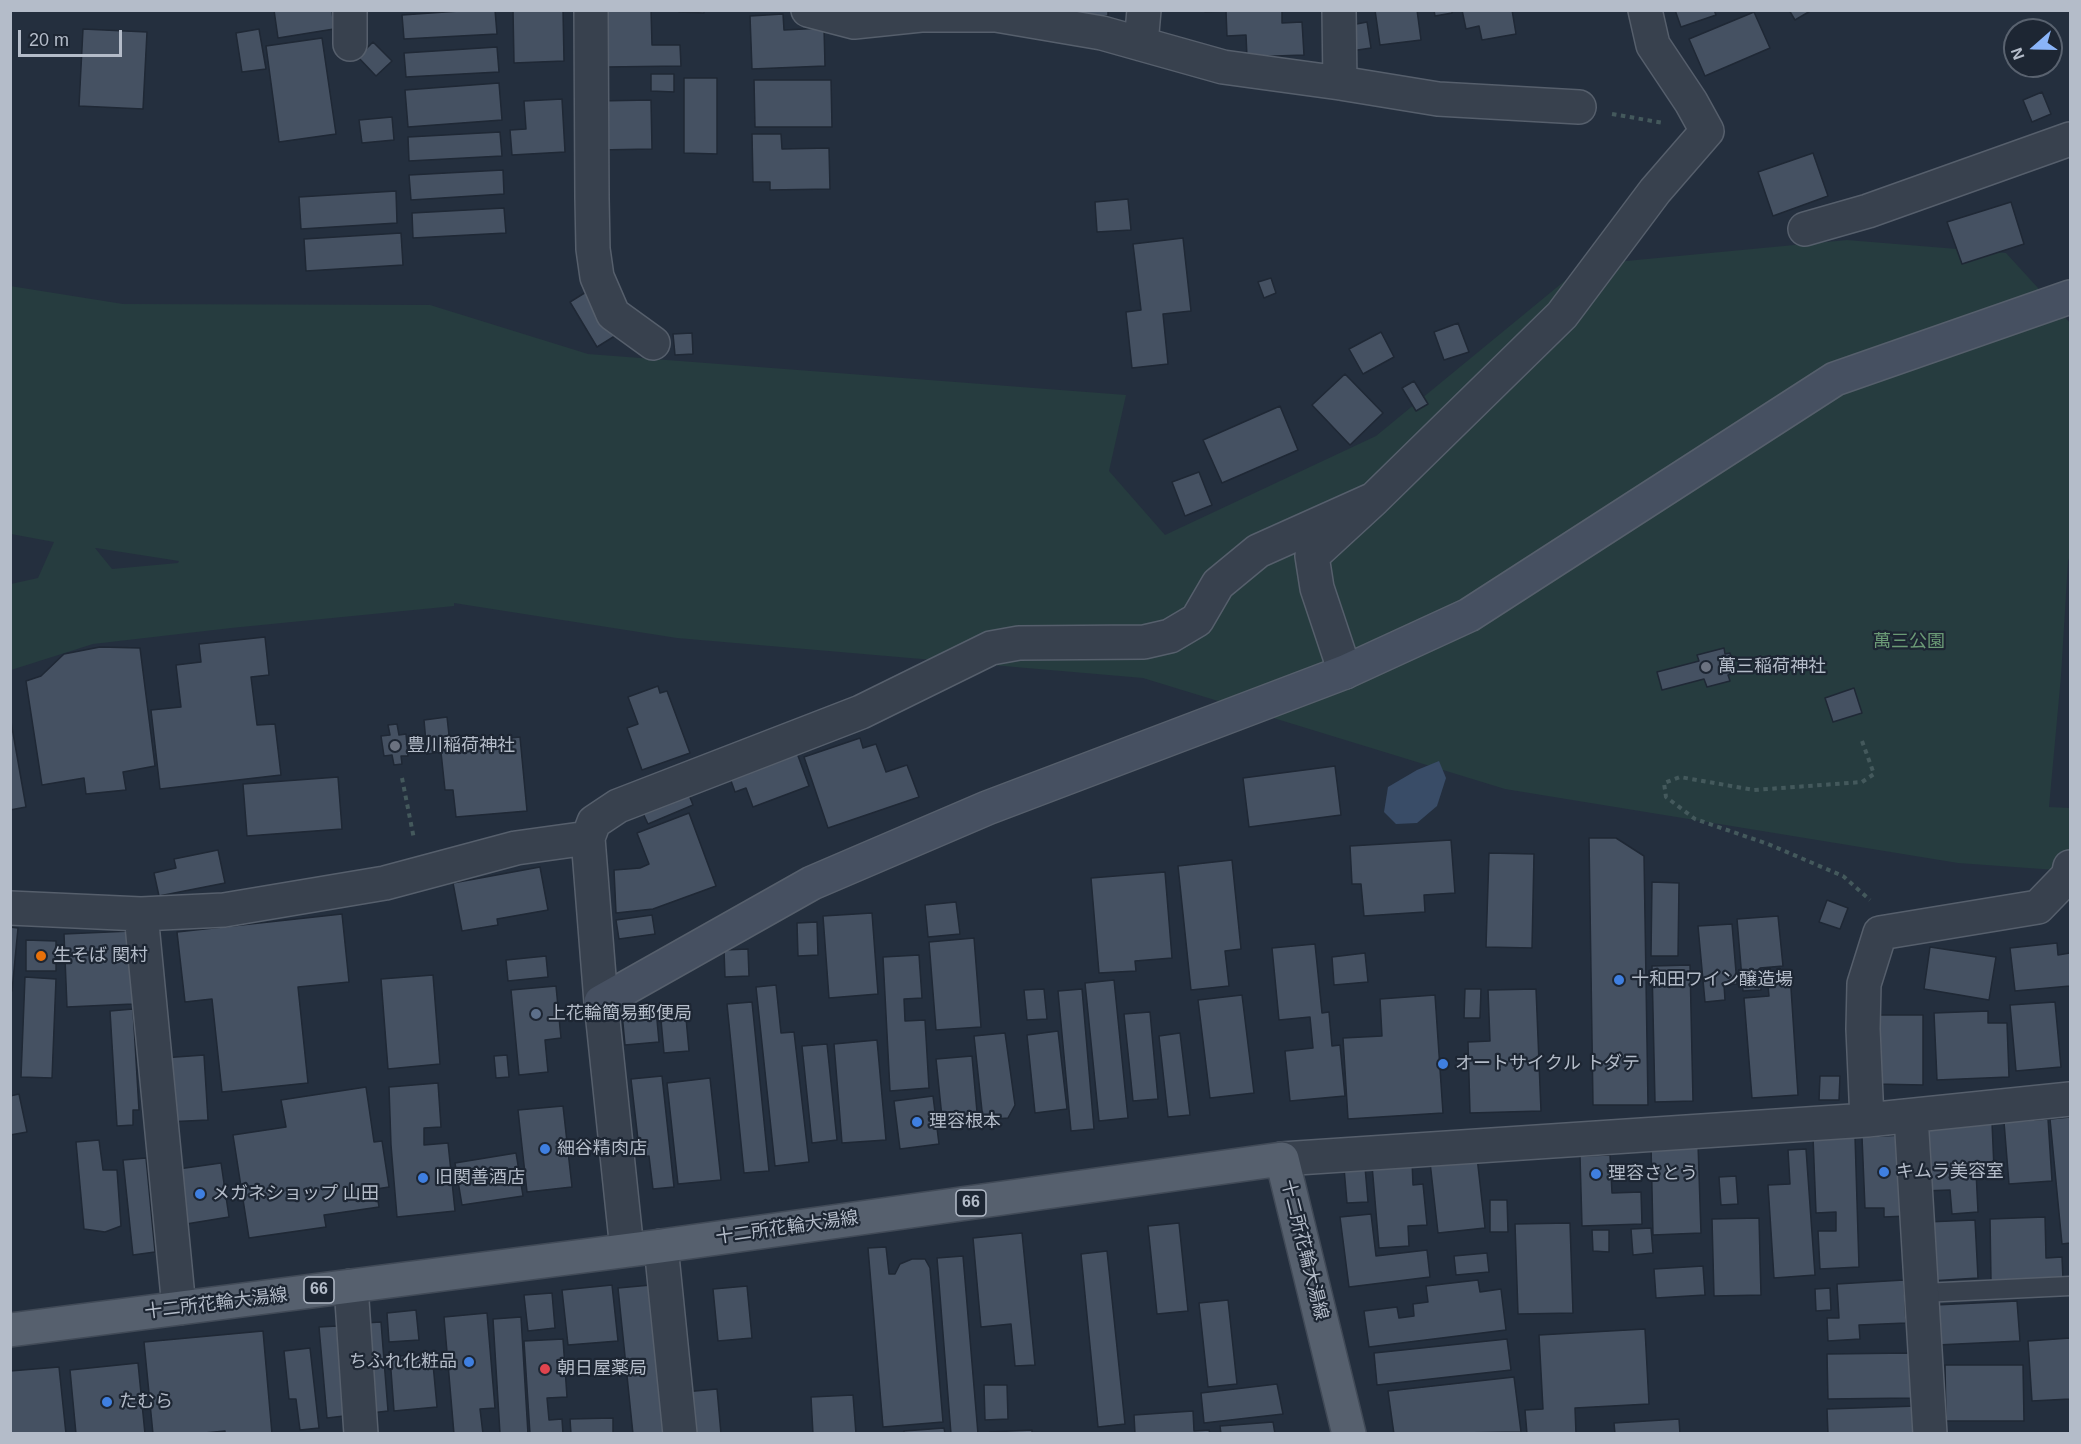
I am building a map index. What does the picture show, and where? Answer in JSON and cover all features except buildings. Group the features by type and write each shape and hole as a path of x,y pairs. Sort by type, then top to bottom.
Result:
{"main road":[{"name":"十二所花輪大湯線","path":"10,1330 661,1246 1282,1159 1349,1434"}],"street":[{"path":"350,10 350,44"},
{"path":"591,10 593,249 597,277 613,314 652,343"},
{"path":"808,10 854,22 921,13 996,15 1102,33 1223,67 1438,99 1579,107"},
{"path":"1141,44 1144,10"},
{"path":"1339,10 1340,83"},
{"path":"1345,672 1317,588 1312,556 1374,499 1562,315 1655,190 1707,131 1691,102 1653,45 1645,10"},
{"path":"1804,229 1868,212 2070,139"},
{"path":"601,1002 812,884 987,808 1345,672 1469,615 1835,379 2070,297"},
{"path":"627,1250 601,1002 588,838 594,822 618,806 861,712 991,648 1019,643 1144,642 1170,636 1197,620 1218,584 1258,551 1374,499"},
{"path":"10,908 141,914 224,910 385,883 516,848 588,838"},
{"path":"1867,1120 1863,1029 1864,984 1880,933 2038,907 2068,876 2070,867"},
{"path":"141,914 179,1308"},
{"path":"1282,1159 1867,1120 2070,1099"},
{"path":"1911,1116 1930,1434"},
{"path":"661,1246 680,1434"},
{"path":"351,1286 361,1434"}],"lane":[{"path":"1922,1293 2070,1286"}],"path":[{"path":"1579,107 1707,131"},
{"path":"1862,741 1875,774 1862,782 1755,790 1680,777 1664,783 1666,797 1695,819 1768,844 1843,876 1881,909 1896,930"},
{"path":"402,778 421,873"}],"green space":[{"name":"萬三公園","path":"1847,240 2006,253 2070,323 2070,556 2049,807 2070,808 2070,871 1958,863 1505,789 1143,678 677,638 454,603 454,606 93,644 11,670 11,584 38,578 54,542 11,534 10,286 123,304 430,305 588,354 1126,395 1109,471 1165,535 1376,436 1584,265","holes":["95,548 179,561 178,563 112,569"]}],"water":[{"path":"1439,761 1446,778 1437,806 1417,823 1396,824 1384,812 1388,787 1417,770"}],"place":[{"name":"萬三稲荷神社","path":"1706,667"},
{"name":"豊川稲荷神社","path":"395,746"},
{"name":"生そば 関村","path":"41,956"},
{"name":"十和田ワイン醸造場","path":"1619,980"},
{"name":"上花輪簡易郵便局","path":"536,1014"},
{"name":"オートサイクル トダテ","path":"1443,1064"},
{"name":"理容根本","path":"917,1122"},
{"name":"細谷精肉店","path":"545,1149"},
{"name":"キムラ美容室","path":"1884,1172"},
{"name":"理容さとう","path":"1596,1174"},
{"name":"旧関善酒店","path":"423,1178"},
{"name":"メガネショップ 山田","path":"200,1194"},
{"name":"ちふれ化粧品","path":"469,1362"},
{"name":"朝日屋薬局","path":"545,1369"},
{"name":"たむら","path":"107,1402"}]}
